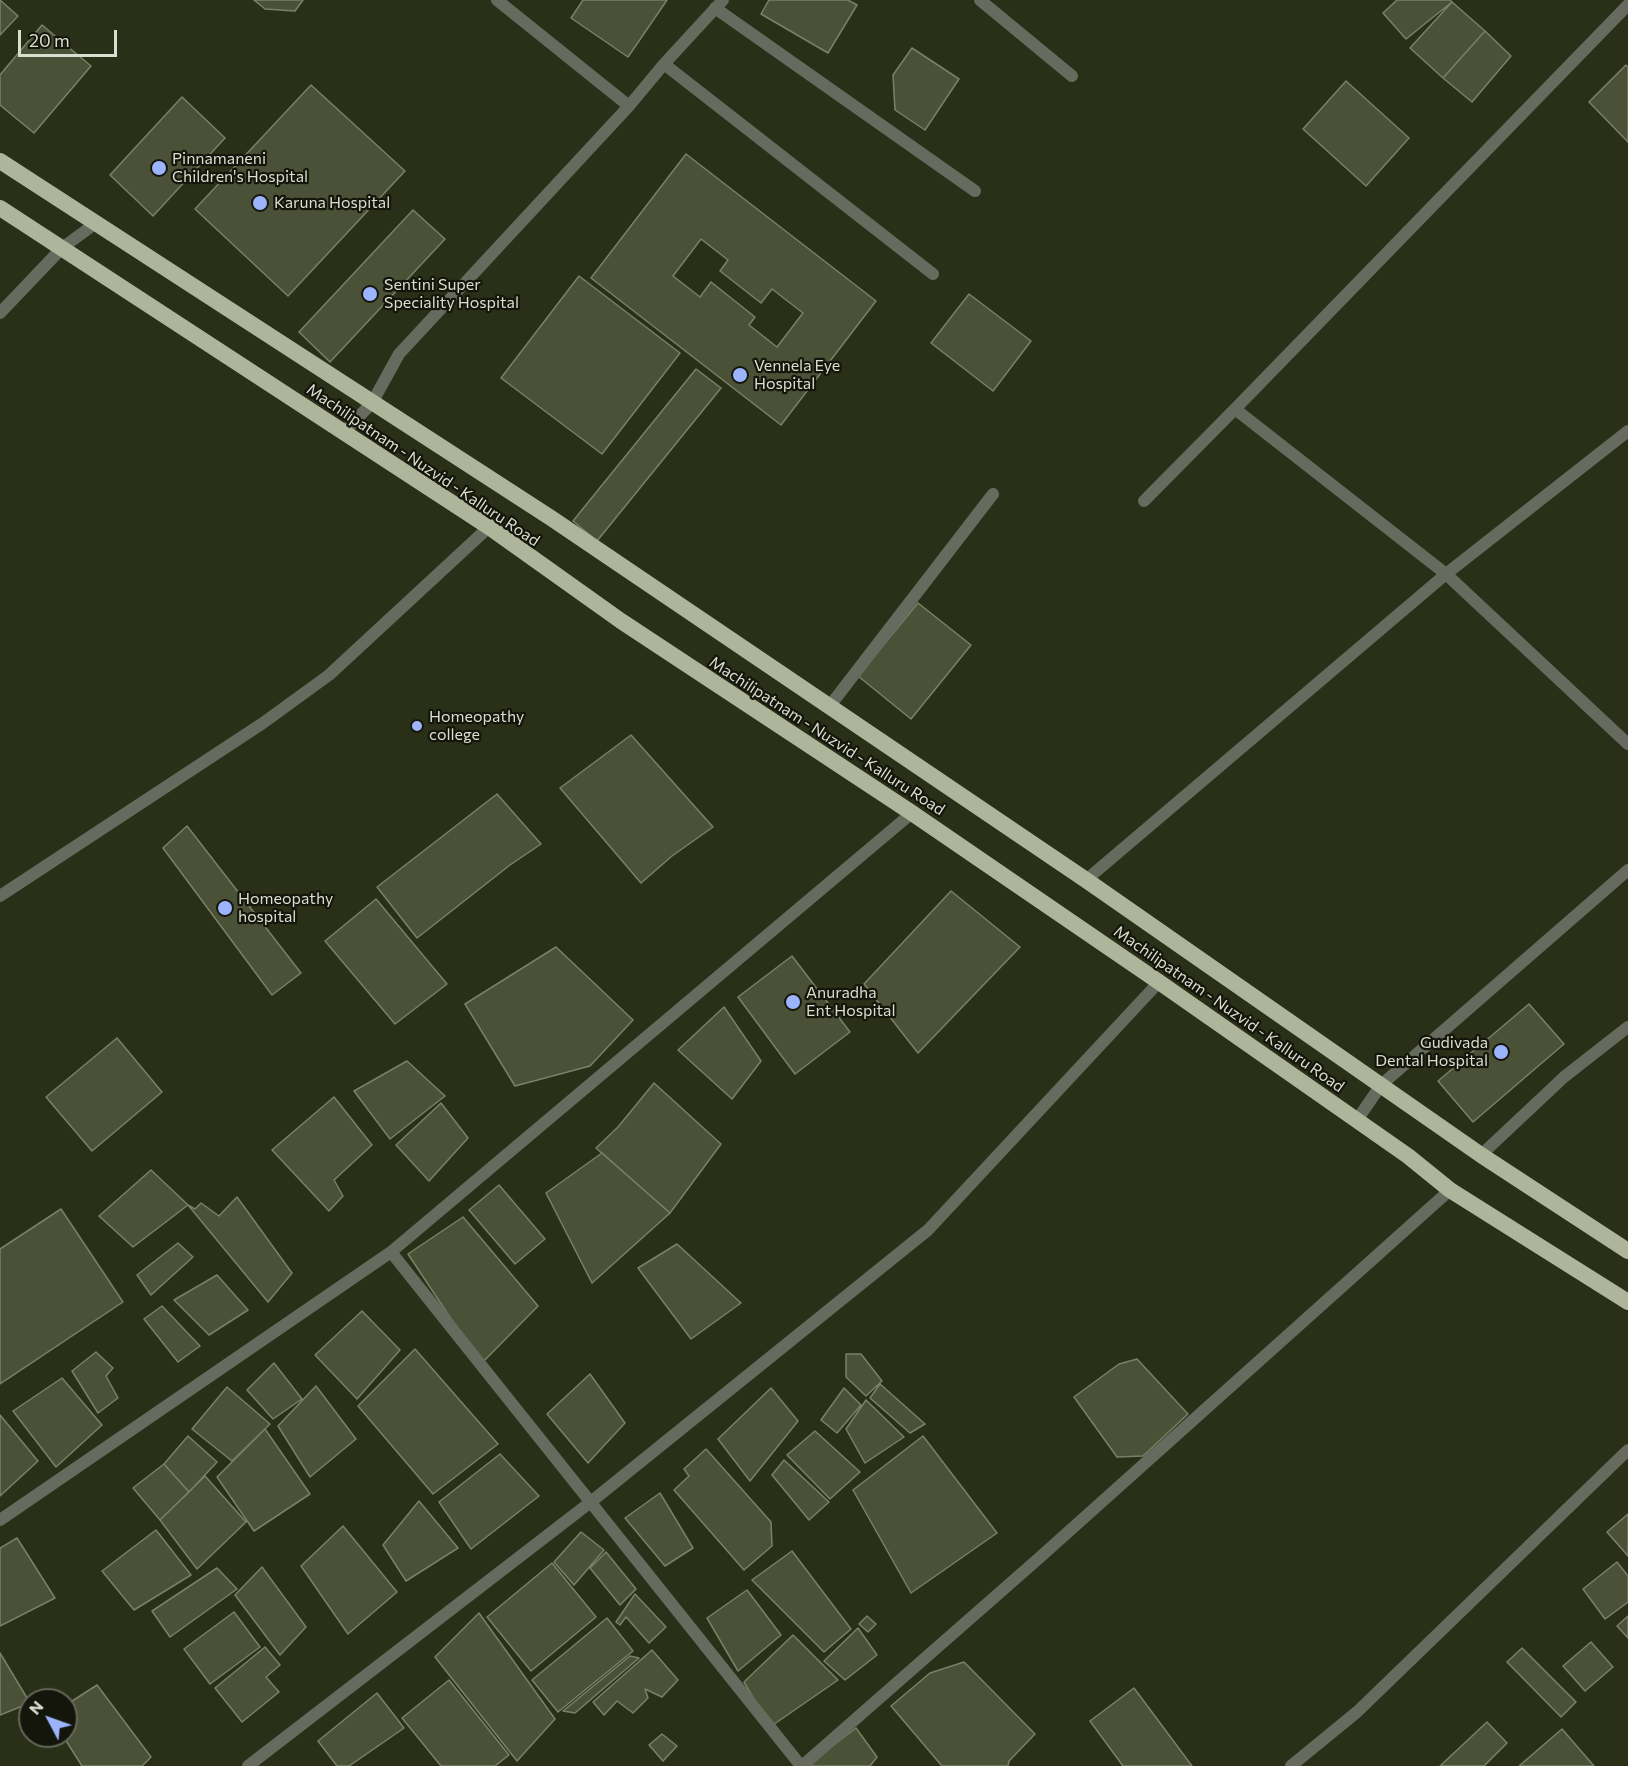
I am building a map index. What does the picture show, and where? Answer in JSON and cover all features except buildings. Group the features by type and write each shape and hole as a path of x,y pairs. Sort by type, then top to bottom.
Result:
{"highway":[{"name":"Machilipatnam - Nuzvid - Kalluru Road","path":"0,161 551,518 1086,880 1481,1155 1625,1244"},
{"name":"Machilipatnam - Nuzvid - Kalluru Road","path":"0,207 489,527 621,621 912,813 1159,982 1408,1156 1450,1190 1628,1302"}],"street":[{"path":"496,0 629,106"},
{"path":"980,0 1072,76"},
{"path":"343,433 372,403 399,354 629,106 719,4 975,190"},
{"path":"1144,501 1628,5"},
{"path":"664,64 933,274"},
{"path":"0,313 62,248 96,223"},
{"path":"1235,409 1446,574 1628,744"},
{"path":"1086,880 1446,574 1628,431"},
{"path":"829,707 993,494"},
{"path":"0,896 263,723 329,675 489,527"},
{"path":"0,1520 391,1252 912,813"},
{"path":"1357,1120 1381,1085 1628,870"},
{"path":"248,1766 592,1501 928,1230 1159,982"},
{"path":"1481,1155 1564,1077 1628,1027"},
{"path":"391,1252 802,1766 1047,1551 1450,1190"},
{"path":"1292,1766 1357,1712 1628,1450"}],"place":[{"name":"Pinnamaneni Children's Hospital","path":"159,168"},
{"name":"Karuna Hospital","path":"260,203"},
{"name":"Sentini Super Speciality Hospital","path":"370,294"},
{"name":"Vennela Eye Hospital","path":"740,375"},
{"name":"Homeopathy college","path":"417,726"},
{"name":"Homeopathy hospital","path":"225,908"},
{"name":"Anuradha Ent Hospital","path":"793,1002"},
{"name":"Gudivada Dental Hospital","path":"1501,1052"}]}
